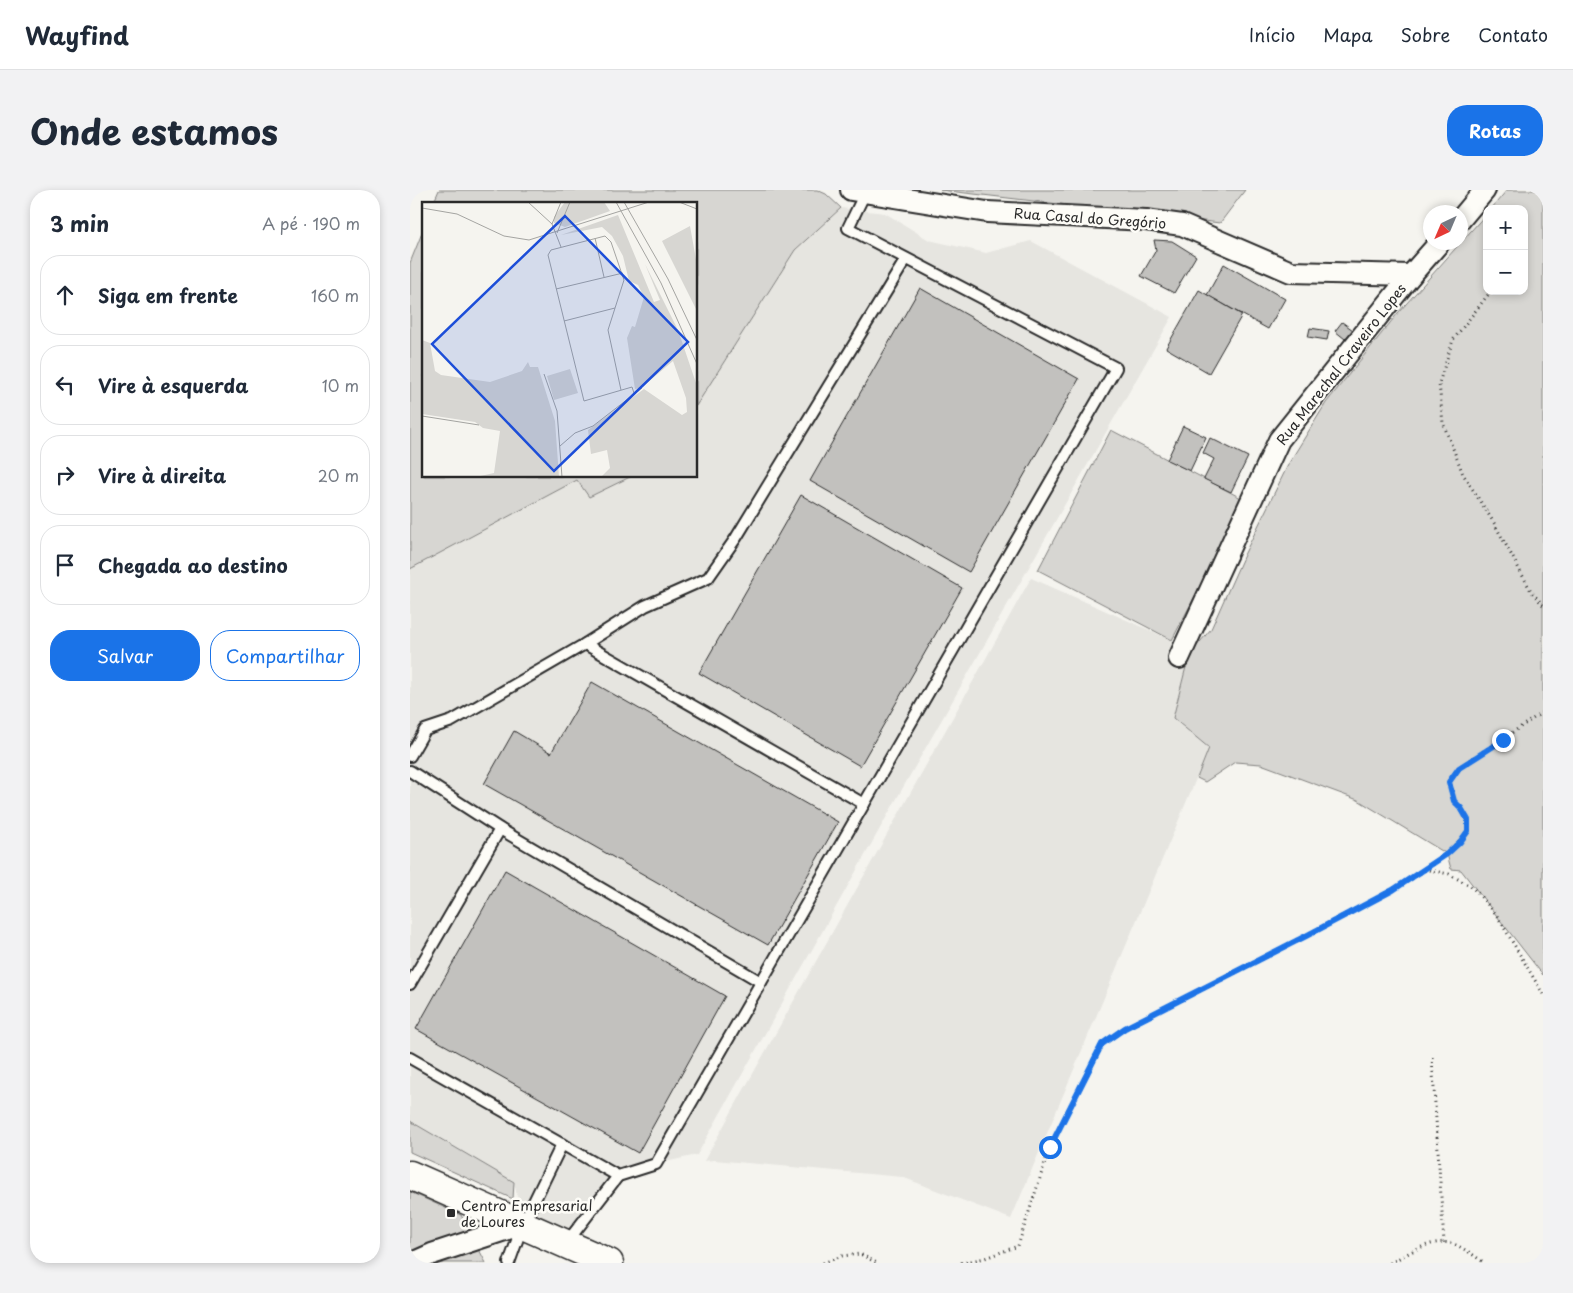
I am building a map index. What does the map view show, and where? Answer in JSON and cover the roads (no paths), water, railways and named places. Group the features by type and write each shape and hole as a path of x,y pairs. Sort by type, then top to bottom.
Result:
{"street":[{"path":"1468,210 1485,190"},
{"name":"Rua Casal do Gregório","path":"858,191 987,212 1146,220 1182,225 1290,272 1410,275"},
{"name":"Rua Marechal Craveiro Lopes","path":"1179,658 1279,440 1410,275 1433,250"},
{"path":"410,1175 609,1263"},
{"path":"412,1263 432,1254 523,1224"}],"lane":[{"path":"566,1244 618,1176 656,1164 1116,368 848,228 858,191"},
{"path":"410,756 426,730 452,721 585,644 645,606 708,578 736,538 906,259"},
{"path":"585,644 864,804"},
{"path":"410,771 500,829 761,982"},
{"path":"410,984 500,829"},
{"path":"410,1058 618,1176"},
{"path":"509,1263 523,1224 562,1144"}],"place":[{"name":"Centro Empresarial de Loures","path":"451,1213"}]}
